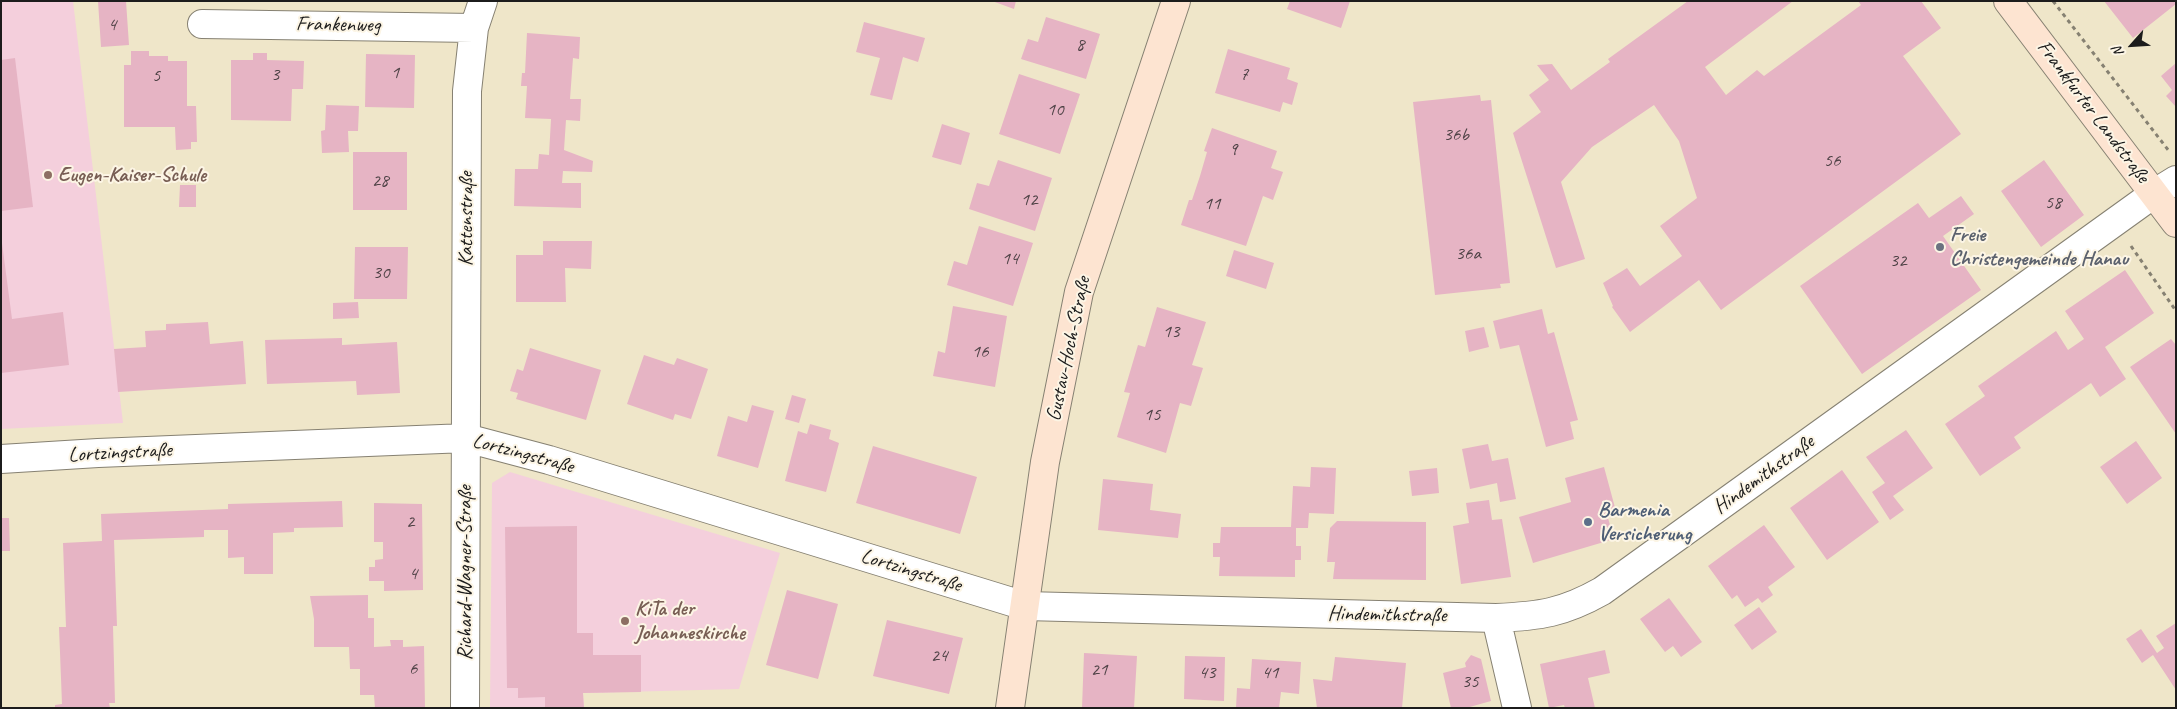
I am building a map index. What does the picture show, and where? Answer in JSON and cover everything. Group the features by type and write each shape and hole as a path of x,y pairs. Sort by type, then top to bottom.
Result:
{"main road":[{"name":"Gustav-Hoch-Straße","path":"1010,708 1045,462 1079,292 1176,1"},
{"name":"Frankfurter Landstraße","path":"2008,1 2165,186 2176,223"}],"street":[{"name":"Kattenstraße","path":"466,438 466,90 474,28 483,1"},
{"name":"Frankenweg","path":"202,24 474,28"},
{"name":"Hindemithstraße","path":"1025,606 1496,618 1532,616 1557,612 1576,606 1602,591 2165,186"},
{"name":"Lortzingstraße","path":"1,459 98,453 466,438 549,460 1025,606"},
{"name":"Richard-Wagner-Straße","path":"465,708 466,438"},
{"path":"1496,618 1517,708"}],"path":[{"path":"2053,1 2170,152"}],"shaded area":[{"name":"Eugen-Kaiser-Schule","path":"1,1 73,1 123,423 1,429"},
{"name":"KiTa der Johanneskirche","path":"510,472 780,553 739,689 583,693 584,708 490,708 492,483"}],"building":[{"path":"98,1 126,1 129,45 101,47"},
{"path":"992,1 1016,1 1014,9"},
{"path":"1290,1 1350,1 1341,28 1287,9"},
{"path":"1688,1 1793,1 1705,67 1726,95 1757,70 1764,76 1861,5 1858,1 1921,1 1941,28 1903,56 1961,134 1721,310 1699,280 1630,332 1612,307 1603,283 1627,268 1640,286 1682,256 1660,226 1697,198 1679,141 1654,105 1592,147 1561,182 1585,259 1556,268 1513,133 1541,112 1529,95 1549,80 1537,65 1552,64 1571,90 1610,62 1608,59"},
{"path":"2104,1 2176,1 2176,4 2133,38"},
{"path":"1046,17 1100,34 1086,79 1021,59 1028,39 1038,42"},
{"path":"864,22 925,38 918,62 903,57 892,100 870,95 880,58 856,52"},
{"path":"527,33 580,37 579,59 573,58 570,99 581,99 580,121 566,120 564,150 593,161 592,172 563,171 562,183 581,183 581,208 514,206 515,169 538,169 539,154 549,155 551,119 525,118 527,86 521,86 522,73 525,73"},
{"path":"1228,49 1290,68 1287,79 1298,83 1292,105 1283,102 1280,112 1215,93"},
{"path":"131,51 149,51 149,56 168,56 168,61 187,61 187,106 196,106 197,142 191,142 191,149 176,150 175,127 124,127 124,65 131,65"},
{"path":"253,53 267,53 267,60 304,61 303,89 292,89 291,121 231,120 231,60 253,60"},
{"path":"366,54 415,55 414,108 365,107"},
{"path":"15,58 33,207 1,211 1,60"},
{"path":"2176,63 2176,107 2166,96 2172,90 2161,76"},
{"path":"1019,74 1080,94 1060,154 999,134"},
{"path":"1480,95 1481,101 1491,100 1510,283 1500,284 1501,288 1435,295 1413,102"},
{"path":"326,105 359,106 358,131 348,131 349,152 322,153 321,131 325,130"},
{"path":"942,124 970,133 961,165 932,157"},
{"path":"1212,128 1277,151 1271,168 1283,172 1273,200 1263,196 1246,246 1181,225 1189,200 1192,200 1200,176 1207,152 1204,151"},
{"path":"353,152 407,152 407,210 353,210"},
{"path":"998,160 1052,178 1035,231 969,209 977,183 989,186"},
{"path":"2044,160 2084,215 2041,247 2001,191"},
{"path":"180,185 196,185 196,207 179,207"},
{"path":"1961,196 1974,214 1943,236 1981,290 1862,374 1800,286 1918,203 1929,218"},
{"path":"979,226 1033,243 1013,306 947,285 954,261 967,265"},
{"path":"543,241 592,241 591,269 565,268 566,302 516,302 516,255 543,255"},
{"path":"2,243 12,319 63,312 69,365 1,373"},
{"path":"355,247 408,247 407,299 354,299"},
{"path":"1234,250 1274,263 1266,289 1226,276"},
{"path":"2125,270 2154,313 2105,347 2126,379 2100,397 2091,383 2014,437 2021,448 1980,476 1945,424 1985,396 1978,386 2056,331 2068,350 2084,339 2065,311"},
{"path":"358,302 359,318 333,319 333,303"},
{"path":"953,306 1007,316 995,387 933,376 938,351 945,353"},
{"path":"1157,307 1206,322 1192,365 1203,368 1191,406 1180,403 1166,453 1117,437 1130,393 1124,392 1138,345 1145,347"},
{"path":"1542,309 1548,334 1554,332 1578,420 1570,422 1574,439 1546,447 1519,345 1500,349 1493,321"},
{"path":"208,322 210,344 243,341 246,384 118,392 114,349 146,347 145,331 166,330 166,324"},
{"path":"1484,327 1489,347 1469,352 1465,331"},
{"path":"342,338 342,345 397,342 400,393 357,395 356,381 267,384 265,340"},
{"path":"2171,339 2176,345 2176,434 2130,367"},
{"path":"530,348 601,370 586,420 516,399 518,393 510,391 517,369 523,371"},
{"path":"644,355 674,365 677,358 708,369 691,419 675,414 673,420 627,404"},
{"path":"792,395 806,399 799,423 785,419"},
{"path":"752,405 774,411 758,468 717,456 728,416 747,422"},
{"path":"810,424 831,430 829,439 839,443 826,492 785,481 798,431 807,434"},
{"path":"1906,430 1933,468 1893,496 1904,510 1890,520 1872,492 1885,483 1866,457"},
{"path":"2136,441 2162,478 2127,504 2100,467"},
{"path":"1488,444 1492,461 1508,458 1516,499 1500,502 1497,483 1470,489 1462,449"},
{"path":"873,446 977,477 960,534 856,503"},
{"path":"1311,467 1336,468 1334,514 1309,513 1308,528 1296,528 1296,546 1301,546 1301,560 1295,560 1295,577 1219,576 1220,557 1213,557 1213,543 1220,543 1221,527 1291,527 1293,486 1310,487"},
{"path":"1604,467 1617,515 1608,518 1614,539 1533,563 1519,517 1571,502 1565,478"},
{"path":"1437,468 1439,493 1412,496 1409,471"},
{"path":"1842,470 1879,522 1827,560 1790,508"},
{"path":"1103,479 1153,484 1150,510 1181,514 1178,538 1098,530"},
{"path":"1489,500 1492,520 1502,519 1511,577 1461,584 1453,526 1469,523 1466,503"},
{"path":"342,501 343,527 294,528 294,532 273,533 273,574 244,574 244,557 228,558 228,530 204,530 204,537 114,540 117,626 113,626 115,703 109,703 110,708 55,708 55,705 62,704 59,627 66,627 63,543 102,541 101,514 228,509 228,504"},
{"path":"374,503 422,504 423,590 384,591 384,581 369,581 369,567 375,567 375,560 383,559 383,542 374,542"},
{"path":"1,518 9,518 10,551 1,551"},
{"path":"1337,521 1426,522 1426,580 1333,579 1335,562 1327,562 1330,528"},
{"path":"1764,525 1795,567 1768,587 1773,595 1762,603 1758,598 1745,607 1737,595 1732,599 1708,566"},
{"path":"577,526 577,633 593,633 593,655 641,655 641,692 583,693 584,708 545,708 545,697 518,698 518,688 507,688 505,527"},
{"path":"787,590 838,604 818,679 766,665"},
{"path":"368,595 368,618 374,618 374,647 391,646 390,640 403,640 403,647 424,646 425,708 375,708 374,695 360,695 360,669 350,669 349,647 314,647 314,619 310,596"},
{"path":"1669,598 1702,642 1681,657 1673,646 1665,652 1640,619"},
{"path":"1759,607 1777,632 1752,650 1734,625"},
{"path":"887,620 963,638 949,694 873,676"},
{"path":"2176,623 2176,690 2153,655 2142,663 2126,639 2141,629 2157,653 2164,648 2156,636"},
{"path":"1605,650 1610,673 1588,678 1595,708 1565,708 1564,705 1549,708 1540,664"},
{"path":"1084,653 1137,656 1134,708 1082,708"},
{"path":"1471,655 1481,659 1491,701 1466,708 1451,708 1443,673 1466,667 1465,663"},
{"path":"1185,656 1225,657 1224,701 1184,699"},
{"path":"1335,657 1406,663 1402,708 1317,708 1313,679 1332,681"},
{"path":"1252,659 1301,662 1299,694 1281,692 1279,708 1236,708 1237,688 1250,689"}],"place":[{"name":"Eugen-Kaiser-Schule","path":"48,175"},
{"name":"Freie Christengemeinde Hanau","path":"1940,247"},
{"name":"Barmenia Versicherung","path":"1588,522"},
{"name":"KiTa der Johanneskirche","path":"625,621"}]}
